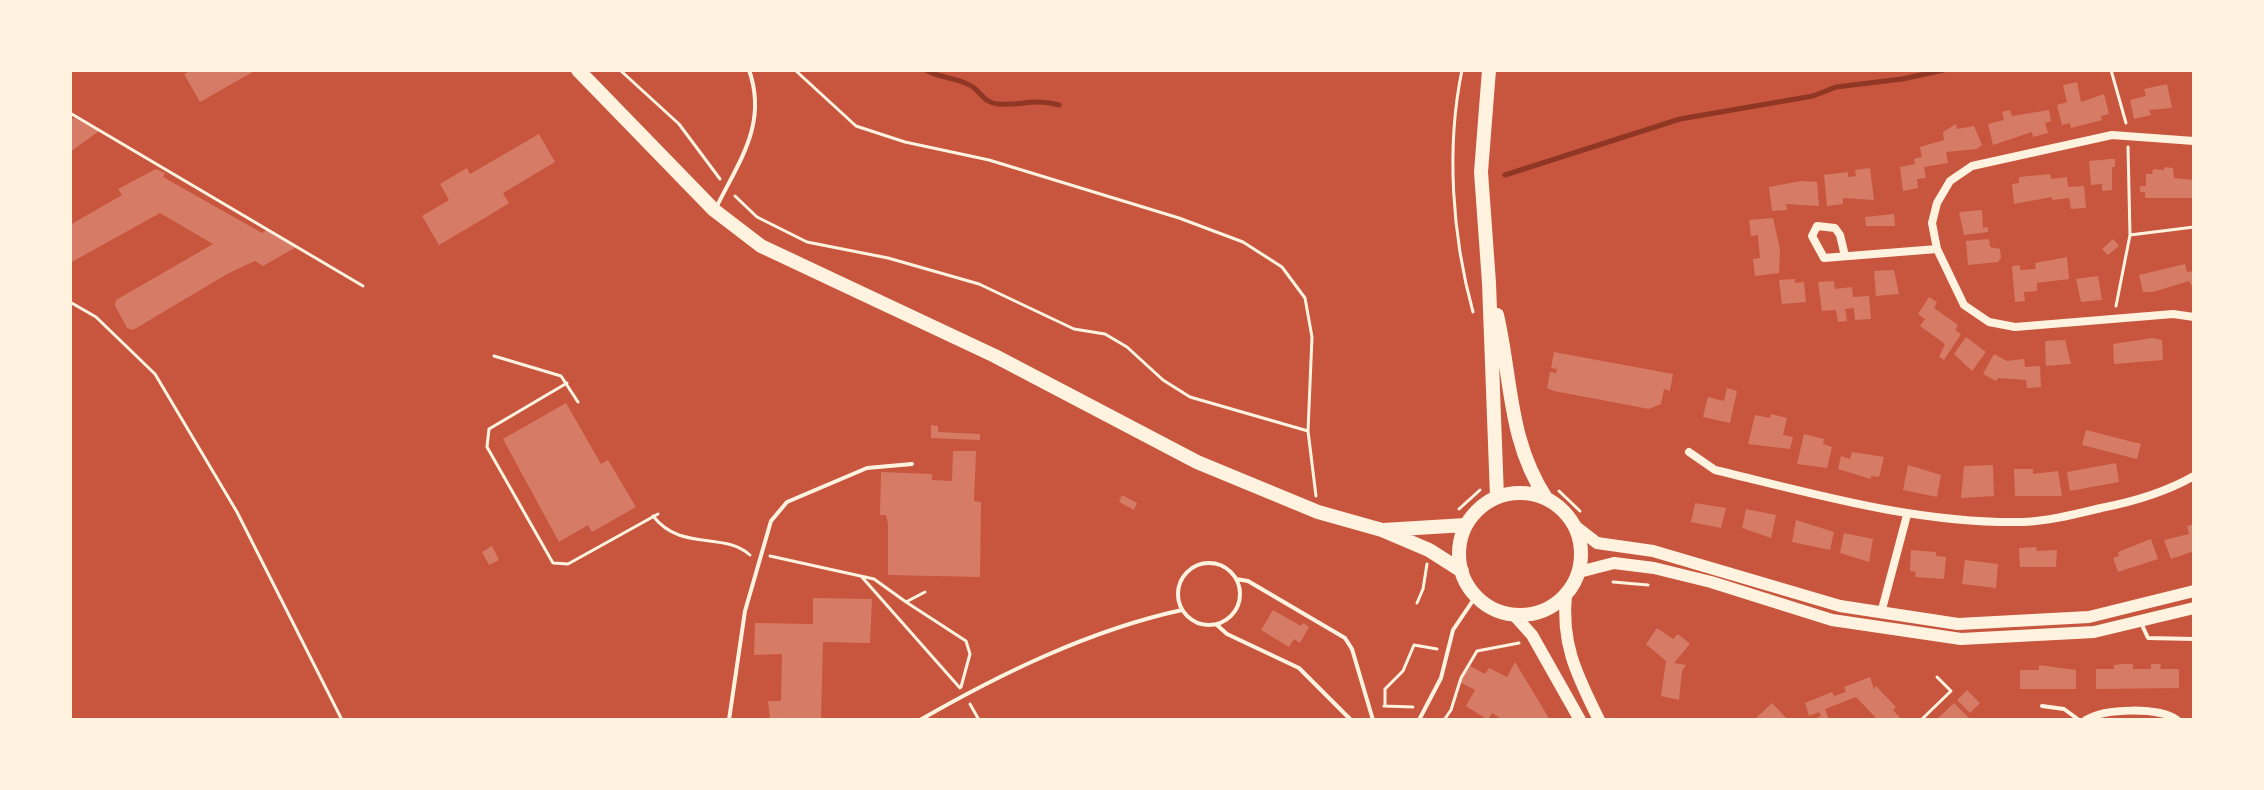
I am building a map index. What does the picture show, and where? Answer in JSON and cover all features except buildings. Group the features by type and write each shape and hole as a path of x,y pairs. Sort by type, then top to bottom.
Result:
{"main road":[{"path":"578,70 714,210 753,242 787,261 995,356 1197,462 1318,512 1382,530 1429,550 1462,571"},
{"path":"1489,70 1481,172 1489,283 1497,497"},
{"path":"1489,283 1526,468 1562,510 1578,520 1597,543 1653,551 1840,606 1958,624 2089,617 2194,591"},
{"path":"1548,491 1497,497 1476,511 1466,525 1461,540 1462,571 1476,596 1494,609 1514,615 1542,610 1566,594"},
{"path":"1578,520 1579,572 1566,594 1563,627 1599,720"},
{"path":"1382,530 1466,525"},
{"path":"1579,572 1614,563 1711,582 1832,620 1961,639 2094,632 2194,608"},
{"path":"1514,615 1532,635 1580,720"}],"street":[{"path":"2194,141 2128,134 1972,166 1950,181 1937,203 1932,223 1937,249 1964,305 1989,322 2015,327 2114,317 2173,314 2194,317"},
{"path":"1845,256 1835,228 1817,226 1812,236 1824,258 1937,249"},
{"path":"1689,452 1715,470 1907,515 2025,522 2128,502 2194,476"},
{"path":"1881,613 1907,515"},
{"path":"2086,720 2098,714 2152,713 2168,714 2177,720"}],"lane":[{"path":"714,210 750,141 757,109 749,70"},
{"path":"729,720 745,611 771,521 787,502 867,468 912,464"},
{"path":"1351,720 1299,668 1227,634 1217,625 1197,623 1182,610 1178,589 1188,570 1198,565 1220,565 1236,579 1248,581 1345,638 1352,649 1373,720"},
{"path":"1217,625 1233,615 1238,606 1236,579"},
{"path":"1419,720 1441,678 1453,630 1476,596"},
{"path":"920,720 965,694 1037,660 1154,616 1182,610"},
{"path":"2142,622 2148,638 2156,641 2194,639"},
{"path":"2042,706 2064,709 2079,720"}],"path":[{"path":"620,70 679,124 726,187 757,217 807,242 888,258 979,284 1074,329 1105,334 1127,347 1163,380 1190,397 1308,431"},
{"path":"795,70 856,126 905,142 989,160 1179,218 1243,242 1282,267 1305,298 1312,337 1308,431 1316,496 1328,501"},
{"path":"1462,70 1452,137 1466,285 1475,318"},
{"path":"2111,70 2128,134 2130,235 2114,317"},
{"path":"70,113 363,286"},
{"path":"2130,235 2194,227"},
{"path":"70,302 96,317 155,374 237,512 342,720"},
{"path":"494,356 561,376 578,402"},
{"path":"567,383 489,429 486,436 487,447 553,563 568,564 655,515 670,534 744,550 752,563"},
{"path":"1453,513 1487,481"},
{"path":"1548,491 1578,520"},
{"path":"762,554 874,579 966,641 970,654 960,686 979,720"},
{"path":"1613,582 1614,563"},
{"path":"861,576 965,694"},
{"path":"1603,581 1648,585"},
{"path":"906,602 925,592"},
{"path":"1444,720 1451,710 1461,678 1477,651 1521,642 1532,635"},
{"path":"1385,705 1385,689 1403,671 1409,659"},
{"path":"1921,720 1951,691 1937,677"},
{"path":"1370,714 1385,705 1415,707 1424,712"}],"waterway":[{"path":"926,70 967,84 994,103 1041,102 1059,105"},
{"path":"1505,175 1680,119 1813,96 1836,87 1944,70"}]}
